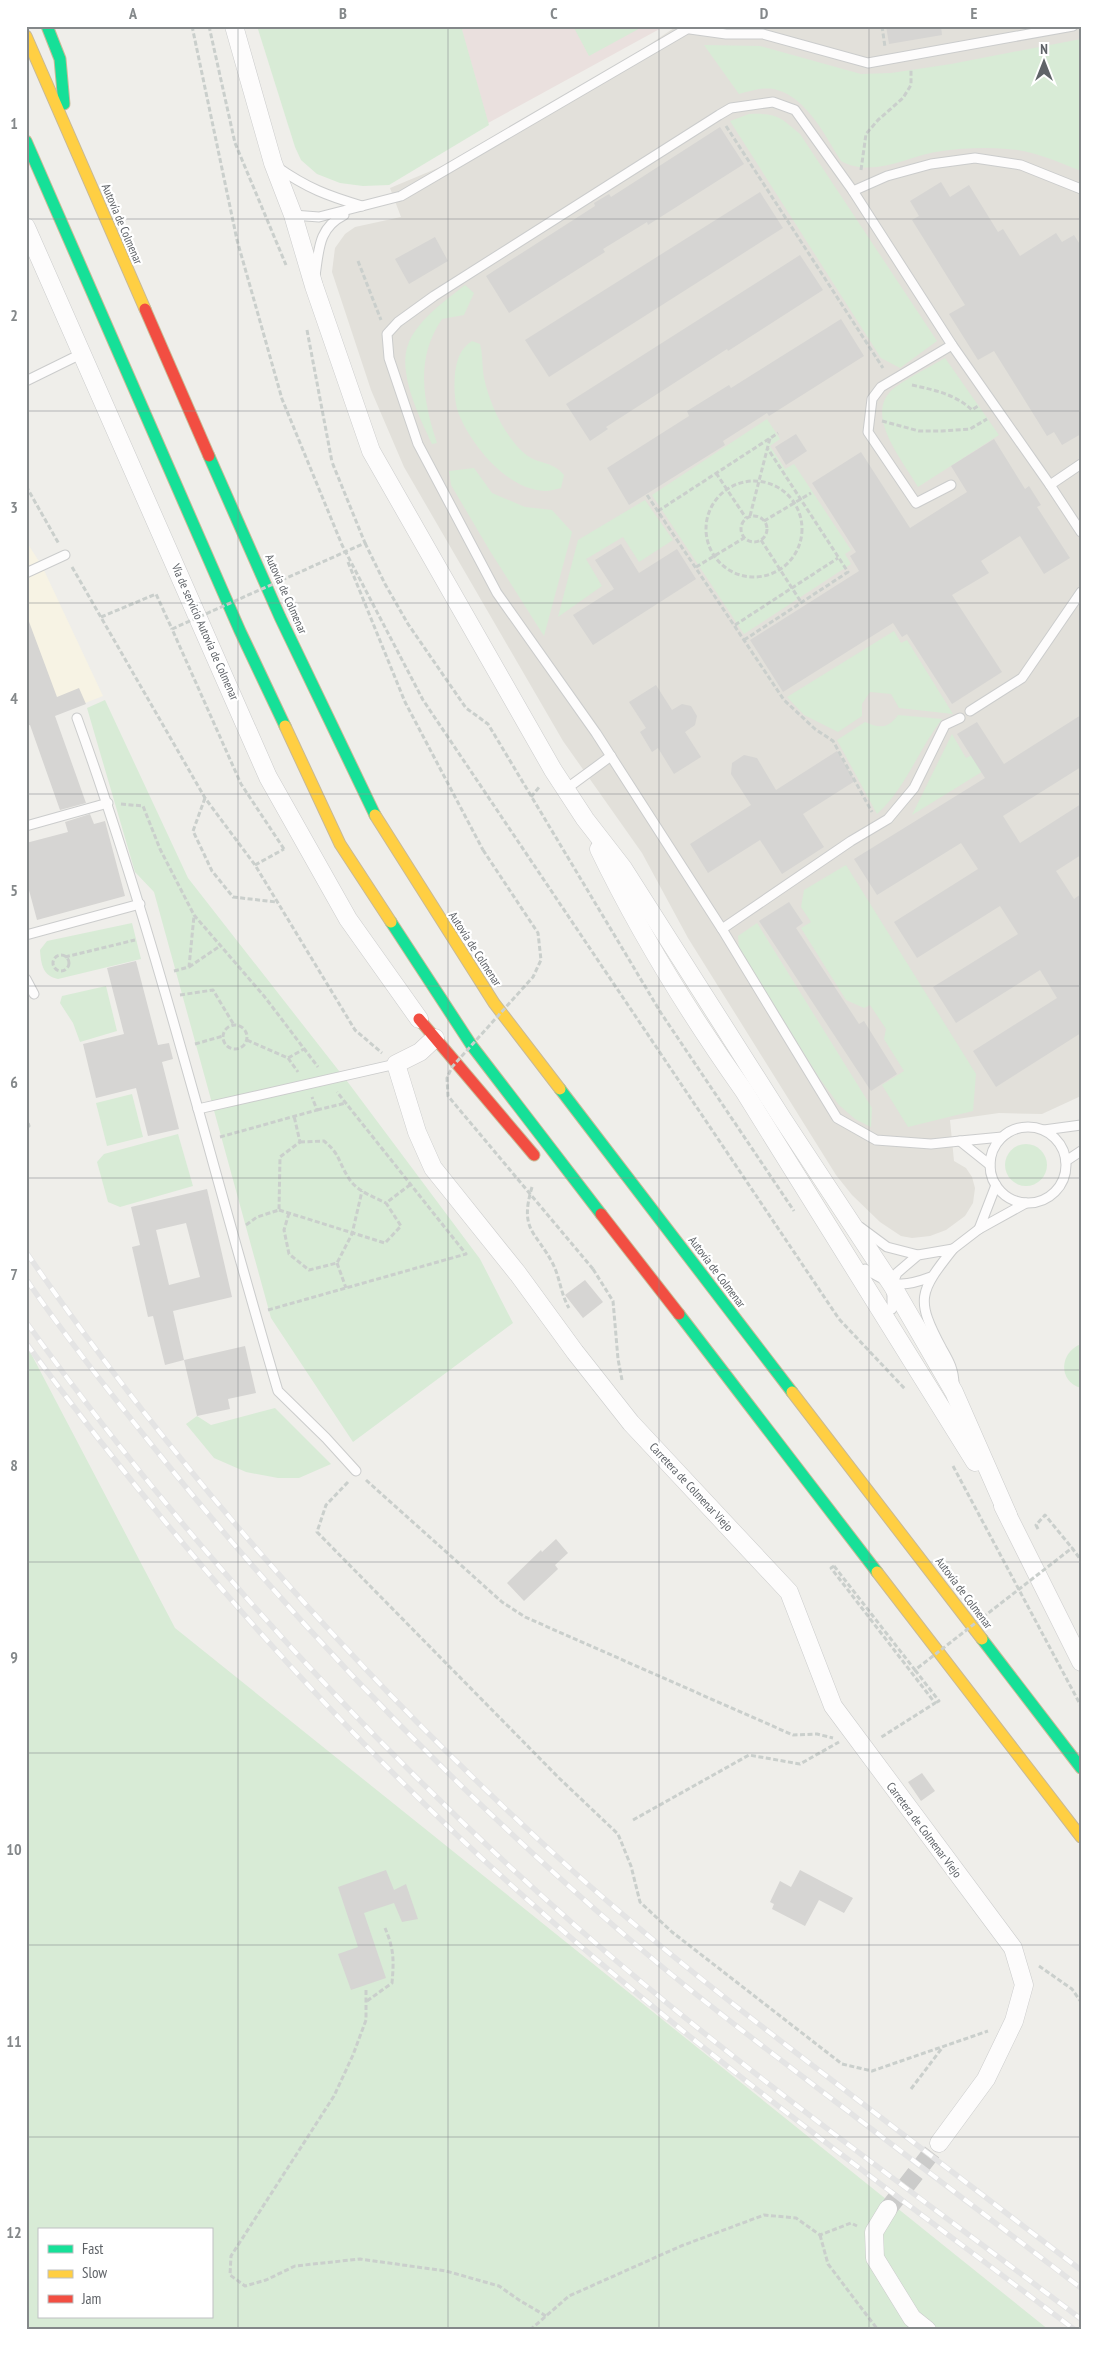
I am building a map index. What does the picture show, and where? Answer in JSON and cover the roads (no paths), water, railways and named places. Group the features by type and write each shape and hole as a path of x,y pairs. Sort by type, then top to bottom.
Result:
{"highway":[{"path":"47,26 60,59 66,131"},
{"name":"Autovía de Colmenar","path":"26,36 280,617 380,826 494,1003 1081,1768"},
{"path":"26,141 240,631 340,844 472,1046 1081,1836"},
{"path":"419,1019 542,1164"},
{"path":"593,1224 738,1389"}],"street":[{"path":"234,26 272,163 293,215 314,286 371,451 566,789 585,819 624,868 892,1284 954,1392 1008,1515"},
{"name":"Vía de servicio Autovía de Colmenar","path":"26,227 84,353 268,777 348,919 419,1019"},
{"path":"585,819 617,886 708,1040 744,1091 1008,1515"},
{"path":"396,1064 420,1052 435,1038"},
{"name":"Carretera de Colmenar Viejo","path":"396,1064 416,1132 433,1168 518,1274 575,1352 632,1424 789,1592 832,1706 1014,1948 1024,1985 1014,2021 986,2079 939,2143"},
{"path":"744,1091 776,1123 866,1268"},
{"path":"892,1309 950,1406 1008,1515 1081,1662"},
{"path":"888,2209 874,2232 874,2258 912,2318 927,2330"}],"lane":[{"path":"293,215 319,217 401,196 691,27 726,34 764,34 868,63 1073,26"},
{"path":"1081,532 952,345 853,191 795,110 772,102 731,108 719,115 434,296 398,322 387,334 389,358 400,396 418,444 497,593 611,756 722,929 837,1118 876,1140 931,1144 1002,1136 1014,1130 1027,1127 1044,1130 1081,1125"},
{"path":"853,191 887,176 931,164 975,158 1021,165 1081,189"},
{"path":"272,163 296,180 324,195 362,207"},
{"path":"314,286 319,244 331,222 362,207"},
{"path":"951,485 916,503 868,432 872,400 881,387 952,345"},
{"path":"26,380 84,353"},
{"path":"1050,485 1081,464"},
{"path":"26,573 65,555"},
{"path":"970,711 1022,678 1081,592"},
{"path":"77,718 108,803 140,904 278,1391 331,1443 356,1472"},
{"path":"722,929 851,841 888,819 914,788 945,725 960,718"},
{"path":"566,789 611,756"},
{"path":"26,826 108,803"},
{"path":"26,935 140,904"},
{"path":"26,979 34,994"},
{"path":"198,1109 396,1064"},
{"path":"1002,1136 994,1147 990,1165 996,1185 1002,1193 1013,1200 1026,1203 1039,1202 1055,1191 1065,1174 1066,1161 1063,1149 1055,1138 1044,1130"},
{"path":"960,1141 990,1165"},
{"path":"1066,1161 1081,1151"},
{"path":"979,1229 996,1185"},
{"path":"954,1392 954,1371 926,1319 924,1290 931,1276 954,1249 979,1229 1026,1203"},
{"path":"850,1220 887,1247 918,1255 954,1249"},
{"path":"892,1309 892,1284 897,1273 918,1255"},
{"path":"866,1268 892,1284 917,1282 931,1276"}],"tunnel":[{"path":"888,2209 939,2143"}],"railway":[{"path":"26,1252 86,1336 149,1419 214,1499 282,1578 352,1654 498,1802 605,1899 702,1979 1081,2270"},
{"path":"26,1279 151,1444 266,1581 387,1712 450,1775 581,1896 670,1974 1081,2288"},
{"path":"26,1322 87,1404 217,1564 355,1715 427,1788 502,1859 578,1928 700,2030 826,2128 1081,2319"},
{"path":"26,1343 80,1416 137,1487 254,1626 315,1693 443,1822 578,1943 716,2058 1075,2330"}]}
